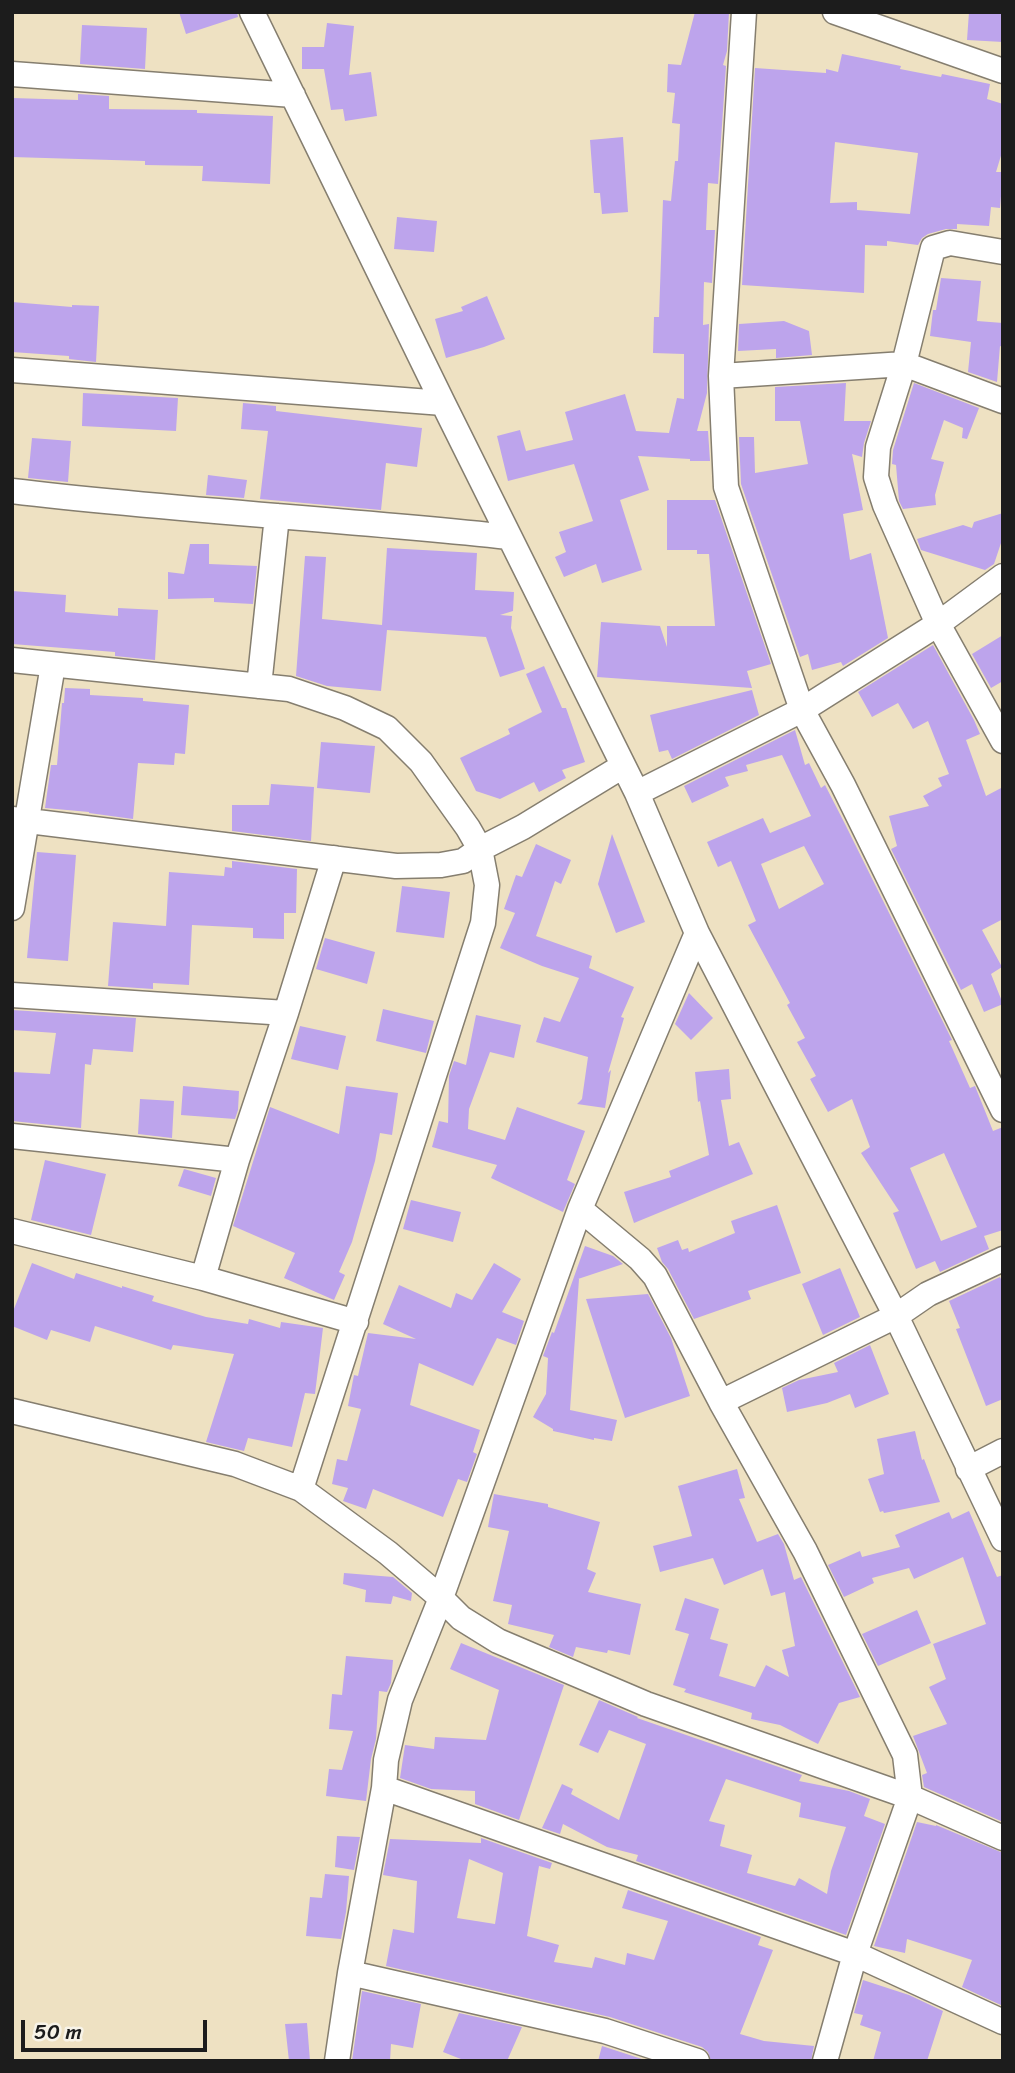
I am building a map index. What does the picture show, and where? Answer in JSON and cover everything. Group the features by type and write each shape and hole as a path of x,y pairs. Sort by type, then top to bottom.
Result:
{"street":[{"path":"251,12 637,793 697,933 896,1316 1003,1539"},
{"path":"744,12 721,376 726,488 802,710 843,785 1003,1110"},
{"path":"835,12 1003,71"},
{"path":"12,74 293,95"},
{"path":"1003,252 950,243 933,248 905,363 878,447 876,477 885,505 938,624 1003,741"},
{"path":"721,376 905,363 1003,401"},
{"path":"12,370 443,403"},
{"path":"12,491 425,527 509,537"},
{"path":"259,686 278,516"},
{"path":"637,793 802,710 938,624 1003,576"},
{"path":"12,660 289,689 334,704 387,728 421,762 480,849 487,885 483,923 301,1489"},
{"path":"12,908 19,820 53,665"},
{"path":"19,820 396,866 441,865 463,860 623,766"},
{"path":"203,1278 237,1160 334,858"},
{"path":"337,2061 350,1973 384,1788 386,1760 400,1700 441,1598 580,1209 697,933"},
{"path":"12,995 286,1013"},
{"path":"12,1136 237,1160"},
{"path":"580,1209 640,1259 655,1276 804,1551 905,1755 911,1797 855,1954 825,2061"},
{"path":"12,1231 203,1278 356,1322"},
{"path":"721,1402 896,1316 928,1294 1003,1259"},
{"path":"12,1411 235,1464 301,1489 388,1553 461,1618 498,1641 646,1704 911,1797 1003,1838"},
{"path":"968,1469 1003,1451"},
{"path":"384,1788 855,1954 1003,2022"},
{"path":"350,1973 605,2031 697,2061"}],"building":[{"path":"179,12 237,12 238,17 186,34"},
{"path":"695,12 729,12 727,51 723,65 726,66 718,184 708,183 706,230 715,230 712,283 704,282 703,325 709,324 707,393 697,431 708,431 710,461 638,456 649,490 620,500 642,570 602,583 596,564 564,577 555,557 566,552 559,532 593,521 574,464 508,481 497,436 520,430 526,451 573,440 565,412 625,394 636,431 669,433 677,398 684,399 684,354 653,353 654,317 659,317 663,200 671,201 675,161 678,161 680,124 672,123 675,93 667,92 668,64 681,65"},
{"path":"969,12 1003,12 1003,42 967,40"},
{"path":"327,23 354,26 349,75 371,72 377,116 345,121 343,109 331,110 324,69 302,69 302,47 324,47"},
{"path":"82,25 147,28 145,69 80,64"},
{"path":"842,54 901,66 900,69 990,84 987,99 1003,104 1003,149 996,172 1003,172 1000,208 991,207 989,226 957,224 957,229 928,234 918,245 887,241 887,246 865,245 864,293 742,285 755,68 826,73 826,69 838,72","holes":["835,142 918,153 910,214 857,210 857,202 830,203"]},
{"path":"78,94 109,96 109,109 197,110 197,113 273,116 270,184 202,181 203,166 145,165 145,161 12,157 12,98 78,100"},
{"path":"623,137 628,212 602,214 600,193 594,193 590,140"},
{"path":"397,217 437,221 434,252 394,249"},
{"path":"941,278 981,281 977,321 1003,323 1003,347 1000,346 997,382 968,372 971,342 930,336"},
{"path":"487,296 505,339 446,358 435,319 463,311 461,307"},
{"path":"12,302 72,307 99,306 96,362 69,359 69,356 12,352"},
{"path":"784,321 809,331 812,355 776,358 776,349 738,351 739,324"},
{"path":"846,383 844,421 871,421 862,457 852,454 863,510 843,514 850,560 871,553 888,638 843,666 841,662 812,670 808,654 800,657 741,484 739,437 754,437 755,473 808,464 800,421 775,421 775,387"},
{"path":"914,383 979,408 967,439 962,438 963,428 944,420 931,459 944,462 935,495 936,505 903,509 899,501 896,465 892,464 893,450"},
{"path":"83,393 178,398 176,431 82,426"},
{"path":"243,403 276,406 276,411 422,428 417,467 386,463 381,510 260,499 268,431 241,429"},
{"path":"32,438 71,441 68,482 28,478"},
{"path":"208,475 247,480 244,498 206,495"},
{"path":"667,500 715,500 771,664 747,671 752,688 597,677 601,622 660,626 667,647 667,626 715,626 709,554 697,554 697,550 667,550"},
{"path":"1003,513 1003,537 994,564 985,570 921,550 917,539 963,525 972,528 974,522"},
{"path":"190,544 209,544 209,564 257,566 253,604 214,602 214,598 168,599 168,572 184,574"},
{"path":"387,548 477,553 475,590 514,592 513,611 500,615 512,616 511,628 525,669 500,677 486,637 387,630 381,691 327,686 296,676 305,556 326,557 322,619 382,625"},
{"path":"12,591 66,595 65,612 118,616 118,608 158,610 155,660 115,656 115,652 12,644"},
{"path":"1003,635 1003,681 991,688 972,654"},
{"path":"933,645 980,734 966,740 986,796 1003,787 1003,919 982,930 1002,967 991,974 1003,1004 984,1012 972,984 961,990 891,849 897,846 889,816 929,806 923,796 942,786 938,778 949,774 928,721 913,729 898,703 872,717 858,692"},
{"path":"544,666 562,708 566,708 585,762 562,770 566,778 539,792 534,782 500,799 476,791 460,758 510,734 508,729 542,712 526,674"},
{"path":"65,688 90,689 90,695 143,698 143,701 189,705 185,754 175,753 174,765 138,763 133,819 45,808 51,765 57,765"},
{"path":"752,690 759,715 672,759 668,750 659,752 650,715"},
{"path":"795,730 805,765 809,763 821,788 825,785 844,822 952,1040 949,1041 970,1088 975,1086 993,1131 1003,1127 1003,1230 984,1236 989,1249 940,1272 935,1261 916,1269 893,1213 899,1211 861,1153 870,1147 852,1099 828,1112 810,1079 816,1076 797,1042 805,1038 787,1005 790,1003 748,925 756,921 731,861 718,867 707,842 763,818 770,833 811,816 782,755 746,765 748,771 725,777 729,786 692,803 684,786","holes":["804,846 824,884 779,909 761,864","944,1153 977,1227 941,1241 910,1168"]},
{"path":"321,742 375,746 370,793 317,788"},
{"path":"271,784 314,787 311,841 232,831 232,805 269,805"},
{"path":"612,834 645,922 616,933 598,884"},
{"path":"536,844 571,860 561,884 555,881 536,936 592,956 589,968 634,987 621,1017 624,1018 608,1073 611,1070 605,1108 577,1104 582,1099 588,1057 536,1042 544,1017 560,1022 579,978 500,948 515,913 504,909 516,875 522,877"},
{"path":"37,852 76,855 68,961 27,958"},
{"path":"232,861 297,869 296,913 284,913 284,939 253,938 253,928 192,925 189,985 153,983 153,989 108,986 113,922 166,926 169,872 224,876 225,867 232,868"},
{"path":"402,886 450,892 444,938 396,932"},
{"path":"325,938 375,952 367,984 316,969"},
{"path":"689,993 713,1018 691,1040 675,1024"},
{"path":"383,1009 434,1021 426,1053 376,1041"},
{"path":"12,1010 136,1018 133,1052 93,1049 91,1065 85,1064 81,1128 12,1121 12,1072 50,1074 56,1033 12,1030"},
{"path":"476,1015 521,1025 514,1058 490,1052 469,1109 468,1129 505,1140 517,1107 585,1131 567,1180 575,1184 563,1212 491,1178 497,1165 432,1147 439,1121 448,1123 449,1076 454,1061 466,1065"},
{"path":"300,1026 346,1036 338,1070 291,1059"},
{"path":"729,1069 731,1099 721,1100 729,1146 739,1142 753,1174 634,1223 624,1192 671,1177 669,1171 709,1155 695,1072"},
{"path":"183,1086 239,1091 235,1119 181,1115"},
{"path":"346,1086 398,1093 392,1135 380,1133 375,1161 352,1242 339,1272 345,1275 334,1300 284,1278 295,1253 233,1226 270,1107 339,1134"},
{"path":"140,1099 174,1101 172,1138 138,1134"},
{"path":"45,1160 106,1174 91,1235 31,1220"},
{"path":"184,1169 216,1178 211,1196 178,1186"},
{"path":"411,1200 461,1212 453,1242 403,1229"},
{"path":"777,1205 801,1273 748,1291 751,1299 694,1319 657,1248 678,1240 682,1250 688,1248 689,1252 735,1233 731,1221"},
{"path":"585,1246 613,1256 623,1264 578,1279 570,1410 617,1420 612,1441 553,1431 533,1417 546,1394 548,1358 543,1356"},
{"path":"32,1263 74,1279 76,1273 122,1286 154,1296 152,1301 206,1317 248,1324 249,1319 280,1328 281,1322 323,1328 315,1394 305,1393 292,1447 248,1438 244,1451 206,1442 234,1354 173,1345 171,1350 95,1326 90,1342 51,1330 47,1340 12,1326 12,1314"},
{"path":"494,1263 521,1279 502,1312 524,1321 516,1345 497,1338 473,1386 419,1363 410,1405 480,1430 473,1452 477,1454 467,1482 458,1479 443,1517 373,1489 366,1509 343,1501 348,1488 332,1484 337,1459 347,1461 361,1409 348,1406 354,1375 358,1376 368,1333 416,1339 383,1324 399,1285 451,1308 456,1293 472,1300"},
{"path":"840,1268 860,1317 823,1335 802,1284"},
{"path":"1000,1277 1003,1283 1003,1399 986,1406 956,1329 960,1328 949,1301"},
{"path":"648,1294 671,1338 690,1396 625,1418 586,1299"},
{"path":"870,1345 889,1394 855,1408 850,1394 827,1403 787,1412 782,1388 799,1380 838,1372 834,1363"},
{"path":"915,1431 922,1460 924,1459 940,1502 880,1512 868,1479 884,1474 877,1439"},
{"path":"737,1469 745,1498 739,1499 757,1542 778,1534 784,1544 794,1580 801,1577 860,1697 839,1703 818,1744 780,1725 751,1719 752,1713 684,1692 686,1689 673,1685 689,1634 675,1630 685,1598 719,1609 710,1639 728,1644 719,1676 755,1687 766,1665 789,1677 782,1650 795,1646 785,1592 771,1596 763,1569 724,1585 713,1558 660,1572 653,1546 692,1536 678,1486"},
{"path":"494,1494 548,1504 548,1507 600,1522 587,1569 596,1573 588,1592 641,1604 630,1655 576,1647 573,1657 549,1647 554,1635 508,1624 512,1605 493,1601 509,1531 488,1527"},
{"path":"969,1511 997,1577 1003,1575 1003,1822 924,1787 922,1775 927,1773 913,1736 947,1724 929,1687 946,1679 933,1644 986,1624 963,1557 914,1579 909,1568 872,1578 874,1583 844,1597 828,1565 860,1551 862,1557 900,1547 895,1535 949,1512 952,1519"},
{"path":"344,1573 393,1577 412,1593 411,1601 393,1596 391,1604 365,1602 366,1590 343,1584"},
{"path":"917,1610 931,1643 878,1666 862,1634"},
{"path":"461,1643 564,1685 519,1820 475,1804 475,1791 431,1789 400,1778 405,1745 434,1749 435,1737 486,1740 499,1690 450,1669"},
{"path":"346,1656 393,1660 391,1683 387,1692 379,1691 376,1739 366,1801 326,1796 329,1769 342,1770 353,1731 329,1729 332,1694 342,1695"},
{"path":"599,1700 637,1718 802,1775 799,1781 849,1791 870,1799 864,1816 885,1824 846,1935 636,1861 638,1855 607,1847 563,1824 560,1834 542,1828 562,1784 573,1789 571,1794 619,1820 646,1744 609,1730 598,1753 579,1745","holes":["726,1779 801,1803 799,1817 846,1827 831,1871 827,1894 799,1878 795,1886 747,1873 752,1855 720,1846 725,1825 709,1821"]},
{"path":"917,1822 936,1825 1003,1853 1003,2006 962,1987 972,1960 907,1939 905,1953 874,1946"},
{"path":"337,1836 360,1837 354,1870 335,1867"},
{"path":"481,1838 552,1863 550,1869 539,1866 527,1936 559,1945 554,1962 592,1968 595,1957 625,1965 627,1953 654,1960 668,1921 622,1908 628,1890 761,1937 758,1945 773,1950 740,2034 764,2041 814,2046 811,2061 711,2061 708,2052 702,2047 610,2017 386,1966 393,1929 414,1933 417,1881 383,1875 390,1839 481,1843","holes":["469,1859 503,1873 495,1924 457,1918"]},
{"path":"325,1874 349,1876 341,1939 306,1936 310,1897 322,1898"},
{"path":"863,1980 909,1995 943,2011 927,2061 873,2061 881,2032 860,2025 863,2015 854,2013"},
{"path":"362,1991 421,2004 413,2048 391,2044 390,2061 352,2061"},
{"path":"459,2013 522,2027 507,2061 466,2061 443,2052"},
{"path":"307,2023 310,2061 289,2061 285,2024"},
{"path":"602,2046 648,2061 598,2061"}]}
